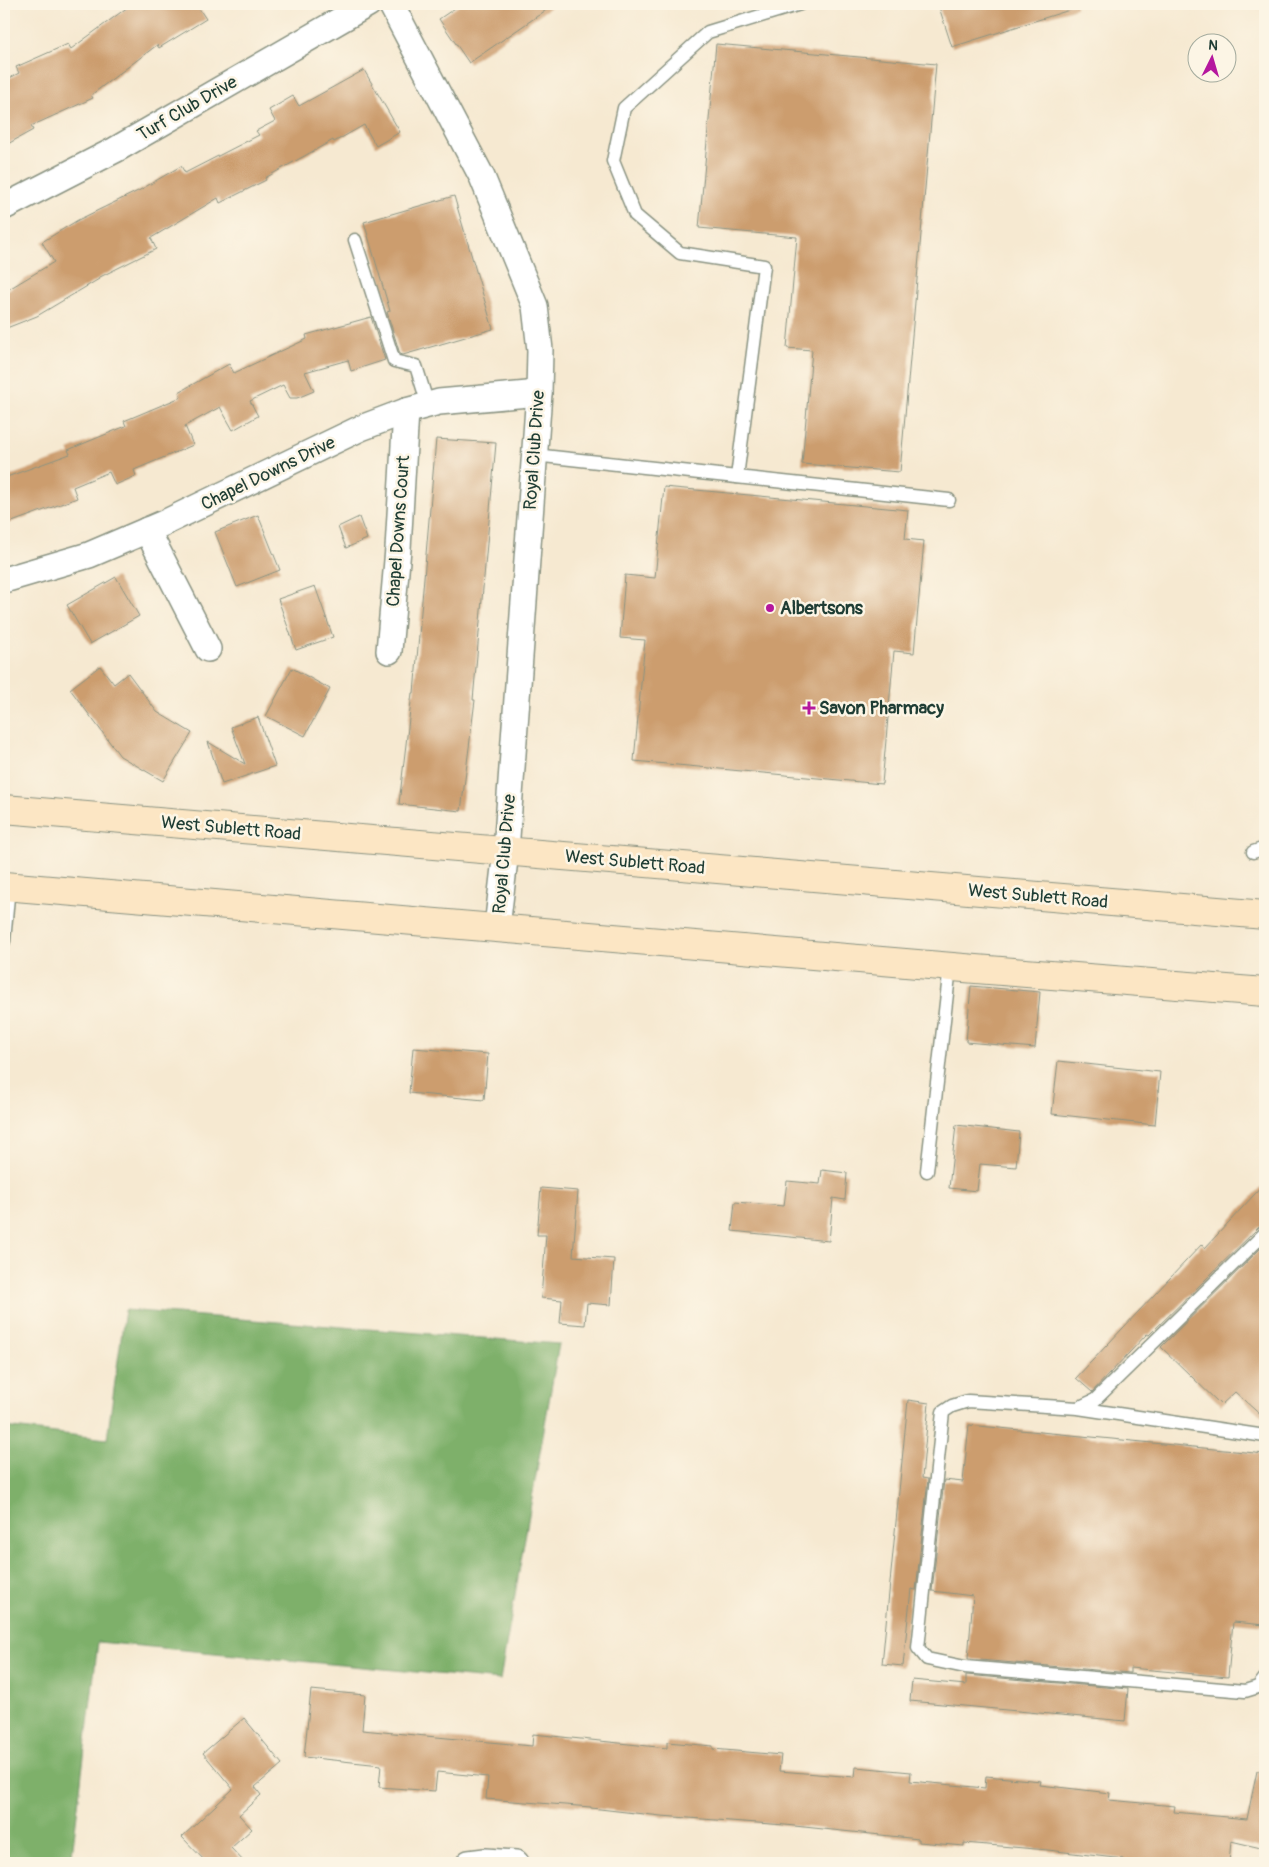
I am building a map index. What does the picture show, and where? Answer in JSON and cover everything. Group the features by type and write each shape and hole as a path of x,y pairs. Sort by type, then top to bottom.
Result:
{"main road":[{"name":"West Sublett Road","path":"4,809 1265,915"},
{"path":"6,886 950,967 1265,992"}],"street":[{"name":"Turf Club Drive","path":"4,207 115,150 368,4"},
{"name":"Royal Club Drive","path":"391,4 482,177 535,306 540,350 539,393 506,851 497,928"},
{"name":"Chapel Downs Drive","path":"4,580 89,555 147,530 361,428 417,408 439,402 539,393"},
{"name":"Chapel Downs Court","path":"389,651 398,549 417,408"},
{"path":"147,530 208,649"},
{"path":"469,1863 485,1861 516,1863"}],"lane":[{"path":"737,477 764,266 680,253 636,215 613,161 624,108 708,32 800,4"},
{"path":"356,240 394,361 416,366 417,408"},
{"path":"534,455 949,500"},
{"path":"4,941 6,886"},
{"path":"928,1171 950,967"},
{"path":"1078,1408 1095,1400 1265,1233"},
{"path":"1265,1436 1078,1408 968,1401 952,1406 943,1412 918,1648 927,1659 965,1667 1245,1691 1258,1687 1265,1678"}],"green space":[{"path":"125,1310 559,1344 500,1680 98,1642 71,1863 4,1863 4,1427 107,1439"}],"building":[{"path":"132,4 196,4 206,19 159,48 157,45 91,95 93,98 31,126 33,130 4,146 4,81 19,73 16,67 68,44 71,49"},
{"path":"461,4 555,4 469,63 439,19"},
{"path":"938,4 1076,4 1076,8 952,47"},
{"path":"716,44 936,64 900,472 802,464 812,350 787,348 797,237 699,228"},
{"path":"364,70 400,132 376,146 364,125 334,142 333,140 265,178 266,180 220,203 218,198 151,238 156,249 98,278 37,316 4,329 4,292 54,262 42,242 78,220 140,190 181,166 185,173 259,135 256,131 275,121 269,110 293,96 299,106"},
{"path":"454,196 493,329 403,355 400,354 387,312 390,311 364,222"},
{"path":"371,317 385,360 351,371 348,360 305,372 314,391 297,398 290,398 283,385 250,401 258,416 233,430 220,407 185,426 193,445 134,470 136,476 115,485 109,472 73,487 77,498 4,525 4,478 70,454 68,450 126,426 124,421 181,397 179,392 229,364 234,373 307,339 306,335"},
{"path":"436,439 496,443 473,700 475,700 461,811 399,804 412,693 414,693"},
{"name":"Albertsons","path":"664,487 908,510 905,539 924,541 914,653 894,651 882,784 634,761 645,640 620,638 625,575 655,578"},
{"path":"258,515 280,570 237,587 215,532"},
{"path":"359,517 367,539 346,548 338,527"},
{"path":"116,577 139,616 90,644 67,605"},
{"path":"315,586 333,637 296,650 278,599"},
{"path":"100,666 114,684 128,673 157,712 192,733 163,781 120,756 70,689"},
{"path":"292,668 330,689 305,736 266,716"},
{"path":"258,717 275,766 222,784 208,742 245,764 231,727"},
{"path":"971,986 1040,992 1035,1048 966,1042"},
{"path":"413,1048 488,1054 484,1100 409,1093"},
{"path":"1058,1061 1160,1072 1155,1125 1052,1114"},
{"path":"956,1125 1019,1132 1016,1167 980,1164 977,1191 949,1188"},
{"path":"822,1170 847,1173 845,1200 833,1198 829,1241 732,1231 735,1202 784,1206 787,1181 820,1184"},
{"path":"1265,1183 1265,1225 1259,1227 1149,1335 1147,1334 1092,1392 1076,1378 1202,1244 1205,1248"},
{"path":"541,1188 578,1191 573,1256 614,1259 611,1305 587,1303 585,1325 560,1323 562,1300 541,1298 546,1235 537,1235"},
{"path":"1265,1244 1265,1419 1235,1392 1221,1405 1161,1347"},
{"path":"908,1400 929,1403 922,1478 928,1479 916,1590 911,1589 903,1666 882,1664"},
{"path":"969,1425 1265,1454 1265,1625 1233,1622 1228,1677 1130,1668 1130,1673 968,1659 973,1596 932,1591 944,1480 963,1482"},
{"path":"966,1675 1128,1689 1125,1721 910,1701 912,1680 966,1685"},
{"path":"311,1690 365,1695 362,1730 532,1746 533,1734 667,1748 667,1742 713,1746 713,1749 781,1755 779,1771 855,1777 856,1767 911,1772 910,1781 985,1788 986,1776 1041,1781 1040,1785 1110,1793 1109,1800 1175,1806 1174,1812 1247,1819 1257,1771 1265,1771 1265,1849 1231,1841 1229,1863 1147,1863 1048,1850 964,1843 964,1846 919,1842 919,1839 785,1825 661,1816 591,1807 486,1799 488,1777 437,1772 435,1791 379,1787 381,1765 304,1757"},
{"path":"244,1718 282,1764 255,1787 261,1795 239,1815 252,1829 231,1848 245,1863 207,1863 182,1837 233,1789 203,1753"}],"place":[{"name":"Albertsons","path":"770,608"},
{"name":"Savon Pharmacy","path":"809,708"}]}
